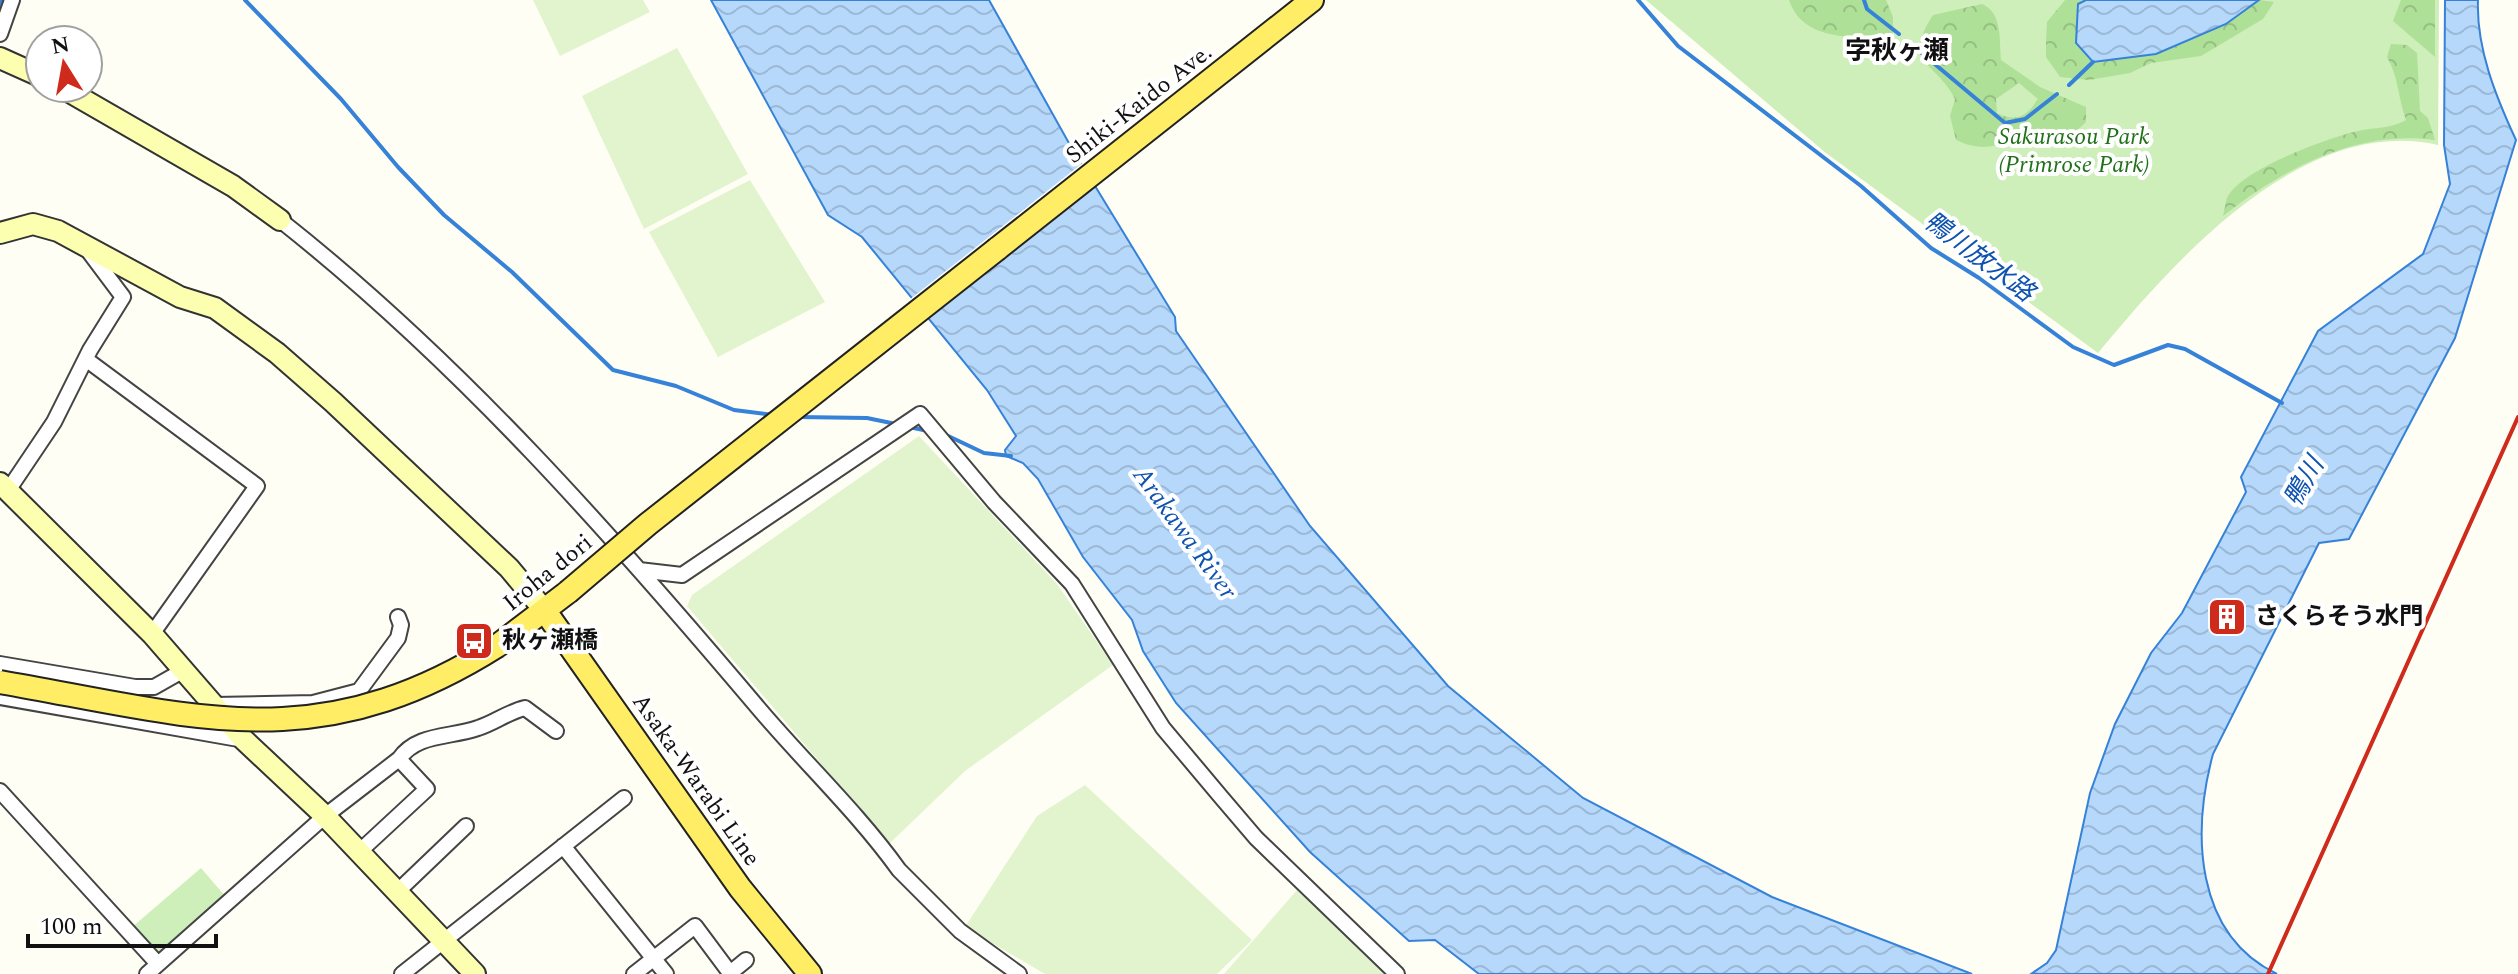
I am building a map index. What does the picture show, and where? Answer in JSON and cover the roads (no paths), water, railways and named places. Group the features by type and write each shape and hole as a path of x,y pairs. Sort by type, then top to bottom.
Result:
{"main road":[{"name":"Shiki-Kaido Ave.","path":"997,249 1312,0"},
{"name":"Iroha dori","path":"0,682 215,718 286,721 344,713 383,703 442,678 497,646 545,611 648,524 997,249"},
{"name":"Asaka-Warabi Line","path":"545,611 732,878 810,974"}],"street":[{"path":"0,34 12,0"},
{"path":"0,58 24,69"},
{"path":"91,104 233,186 280,220 327,258 464,382 555,475 899,870 960,931 1019,974"},
{"path":"0,233 33,224 58,231 180,297 215,308 277,353 492,551 545,611"},
{"path":"86,247 123,297 90,350 54,422 3,491 152,634 244,740 325,816 475,974"},
{"path":"87,360 257,486 152,634"},
{"path":"639,570 682,575 920,414 994,502 1072,584 1163,728 1221,797 1256,838 1397,974"},
{"path":"214,705 313,703 359,691 398,638 401,625 398,617"},
{"path":"0,664 135,687 154,687 184,670"},
{"path":"0,697 244,740"},
{"path":"0,791 152,969 325,816 399,759 407,748 420,741 479,728 525,708 556,731"},
{"path":"359,852 427,789 399,759"},
{"path":"402,974 624,798"},
{"path":"397,892 466,826"},
{"path":"563,846 666,974"},
{"path":"634,974 695,926 729,974 746,960"}],"water":[{"name":"Arakawa River","path":"711,0 989,0 1070,145 1175,317 1176,331 1310,526 1448,686 1583,798 1772,897 1972,974 1479,974 1435,940 1409,941 1310,852 1176,703 1143,651 1132,620 1083,557 1038,479 1023,463 1006,456 1005,450 1016,436 987,390 862,237 828,215"},
{"path":"2086,0 2259,0 2226,24 2156,54 2093,62 2076,43 2078,4"},
{"name":"鴨川","path":"2445,0 2478,0 2484,54 2516,140 2455,338 2349,539 2319,543 2213,754 2206,784 2202,847 2206,878 2215,907 2229,934 2250,956 2277,974 2031,974 2047,963 2056,950 2090,793 2115,724 2151,653 2182,613 2246,492 2241,477 2318,331 2423,254 2450,184 2444,145"}],"waterway":[{"path":"0,7 2,0"},
{"path":"245,0 341,99 398,167 444,215 512,272 613,370 676,386 734,410 773,415"},
{"name":"鴨川放水路","path":"1638,0 1678,46 1861,186 1931,248 1979,278 2073,347 2114,365 2168,345 2185,349 2282,403"},
{"path":"1864,0 1867,9 1899,34"},
{"path":"1918,50 2005,123 2025,119 2057,94"},
{"path":"2069,85 2093,62"},
{"path":"798,417 867,418 896,424"},
{"path":"909,427 928,431"},
{"path":"944,434 984,453 1011,456"}],"railway":[{"path":"2268,974 2518,417"}],"place":[{"name":"さくらそう水門","path":"2227,617"},
{"name":"秋ヶ瀬橋","path":"474,641"}],"district":[{"name":"字秋ヶ瀬","path":"1897,51"}],"park label":[{"name":"Sakurasou Park (Primrose Park)","path":"2074,151"}]}
